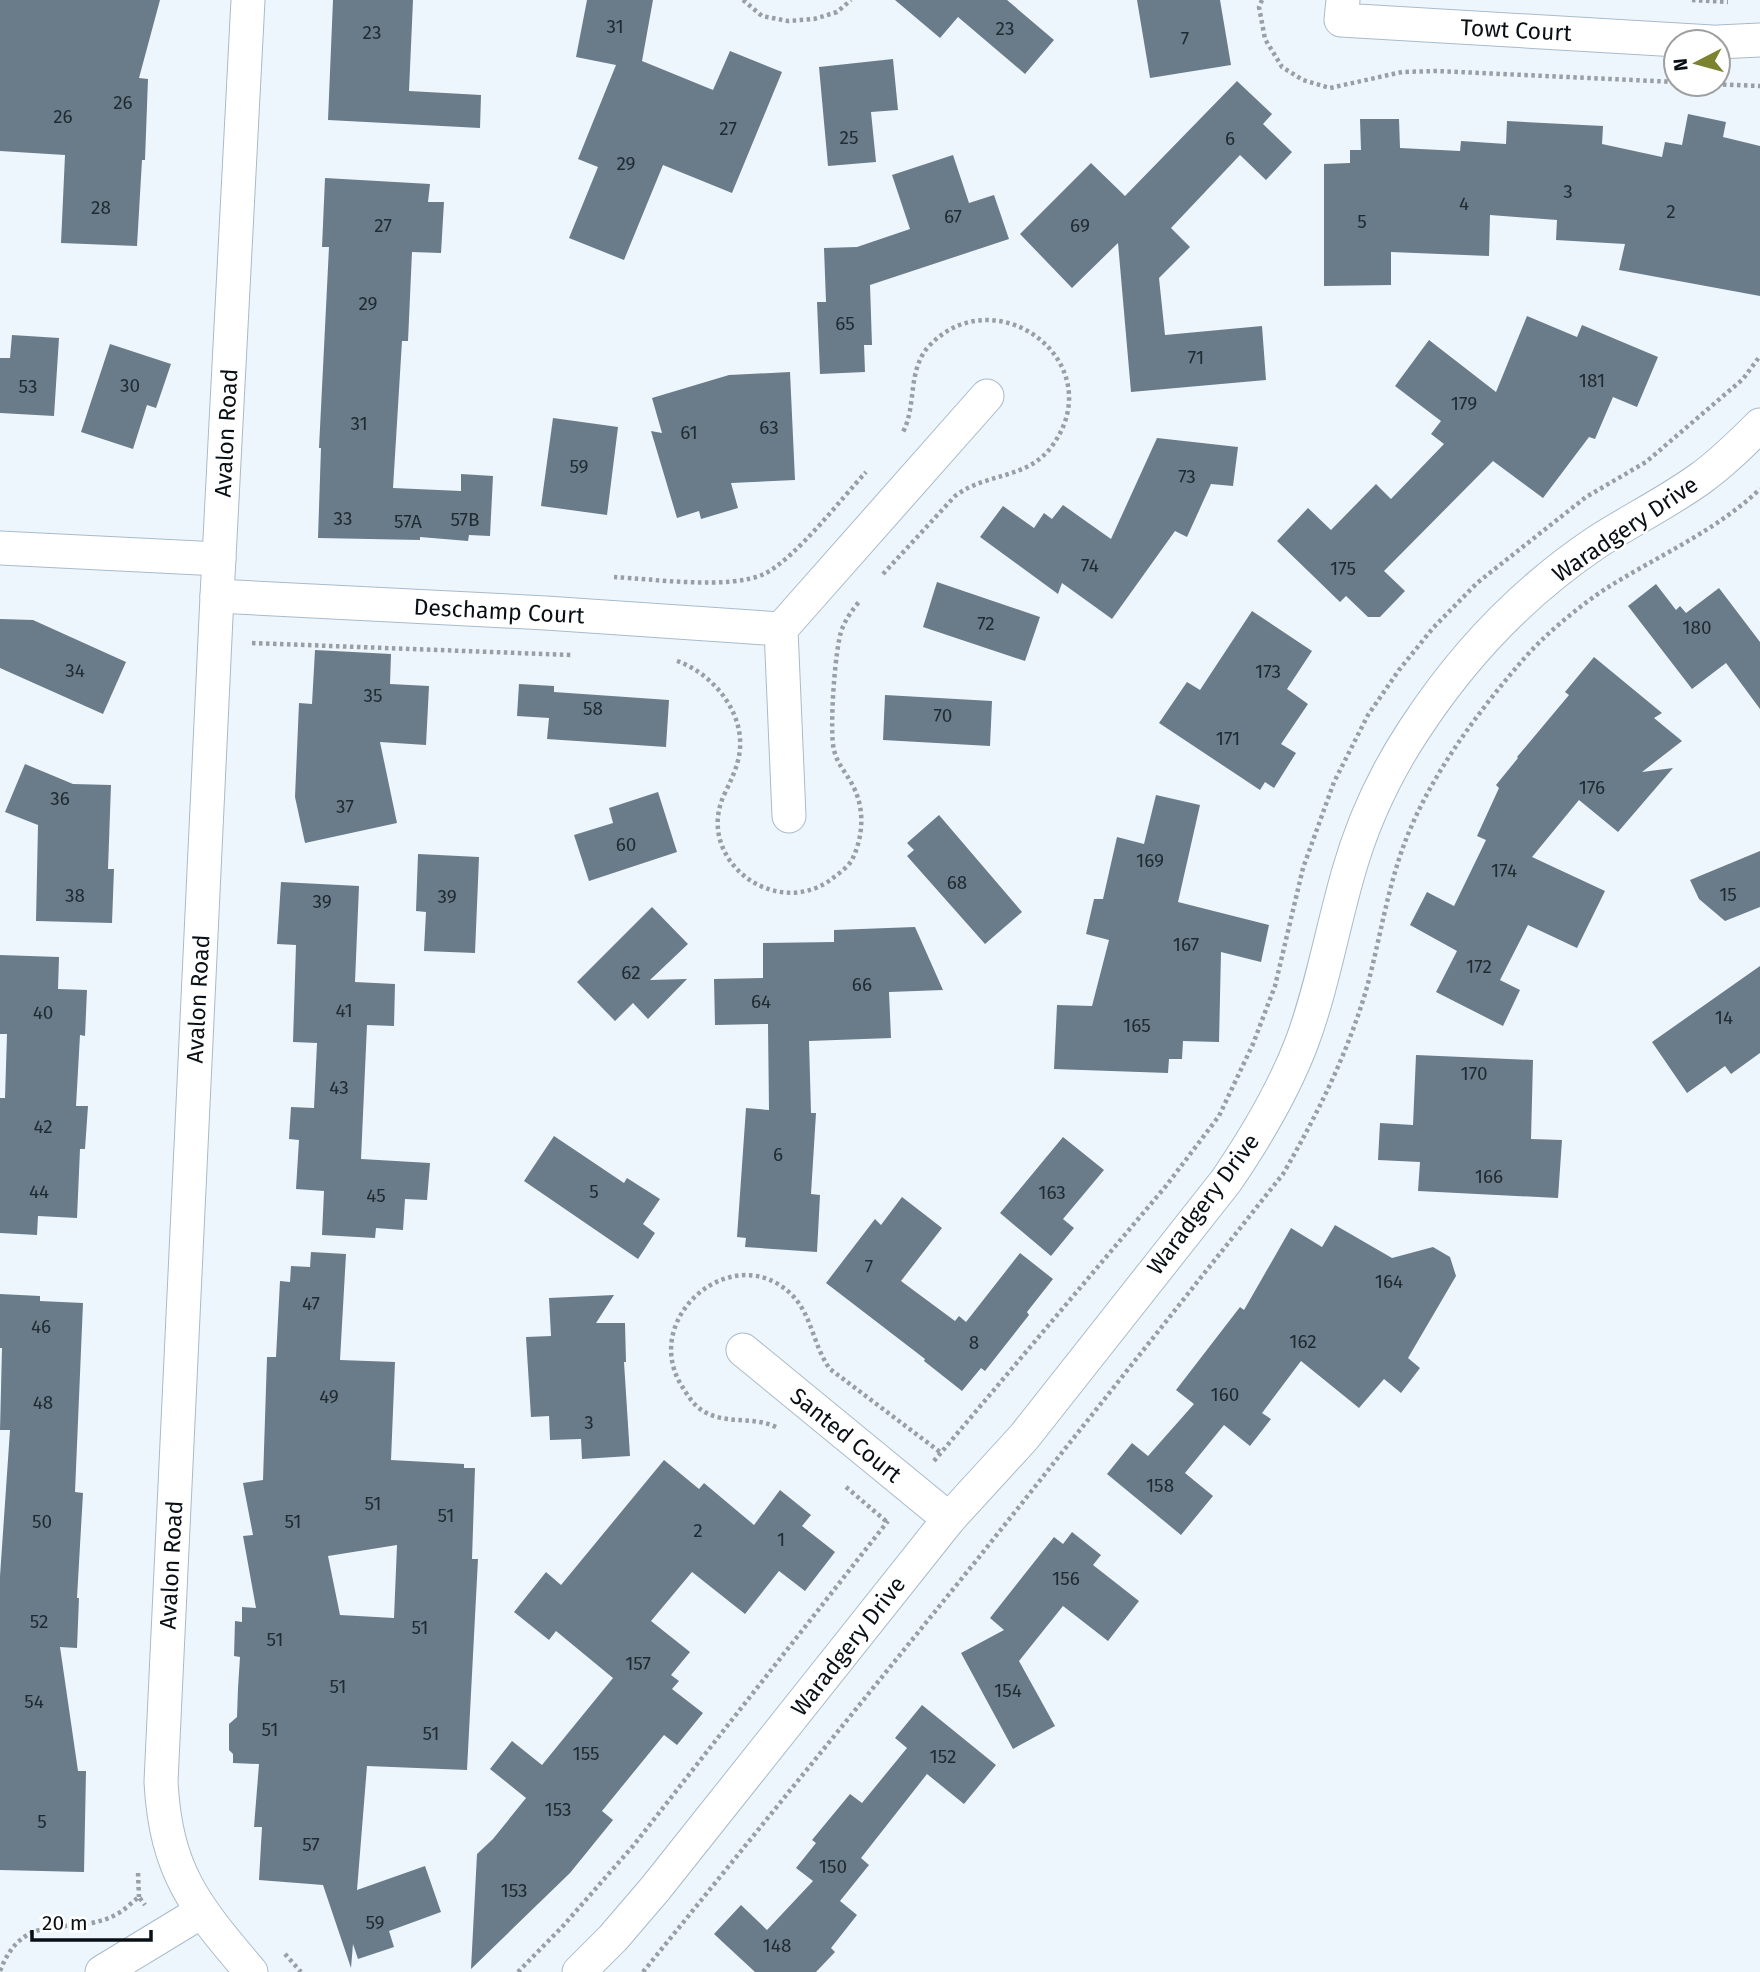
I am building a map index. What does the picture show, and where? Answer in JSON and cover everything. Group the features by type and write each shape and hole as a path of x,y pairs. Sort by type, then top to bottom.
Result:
{"street":[{"name":"Avalon Road","path":"248,0 216,596 161,1782 164,1821 173,1854 190,1894 201,1912 251,1972"},
{"name":"Towt Court","path":"1343,0 1341,20 1662,39"},
{"name":"Towt Court","path":"1732,41 1760,40"},
{"name":"Towt Court","path":"1732,45 1760,51"},
{"path":"789,816 781,629 987,396"},
{"name":"Waradgery Drive","path":"579,1972 613,1938 655,1889 948,1519 1024,1437 1226,1181 1254,1140 1302,1041 1348,871 1361,834 1396,761 1445,685 1482,642 1529,595 1598,541 1702,477 1760,425"},
{"path":"0,548 219,559"},
{"name":"Deschamp Court","path":"216,596 546,613 781,629"},
{"name":"Santed Court","path":"744,1350 948,1519"},
{"path":"102,1972 201,1912"}],"path":[{"path":"743,0 762,16 788,22 814,19 837,12 851,0"},
{"path":"1262,0 1259,7 1265,39 1282,67 1303,80 1330,88 1402,72 1437,71 1662,81"},
{"path":"1732,85 1760,86"},
{"path":"252,655 253,641"},
{"path":"518,1972 563,1926 633,1846 887,1522"},
{"path":"0,1971 9,1953 23,1937 55,1926 102,1920 118,1914 139,1897 146,1906"},
{"path":"282,1951 301,1972"}],"building":[{"path":"0,0 160,0 139,78 148,79 145,160 142,160 137,246 61,243 65,155 0,151"},
{"path":"333,0 413,0 409,91 481,95 480,128 328,120"},
{"path":"587,0 653,0 642,61 713,90 730,51 782,72 732,193 663,165 624,260 569,238 598,167 578,159 616,65 576,57"},
{"path":"895,0 1007,0 1054,40 1025,74 958,17 940,38"},
{"path":"1137,0 1220,0 1231,65 1150,78"},
{"path":"893,59 898,110 871,112 876,162 828,166 819,67"},
{"path":"1237,81 1272,114 1263,124 1292,152 1266,180 1240,155 1171,228 1190,247 1159,278 1165,335 1262,326 1266,380 1131,392 1118,243 1072,288 1020,234 1091,163 1125,196"},
{"path":"1688,114 1726,122 1723,137 1760,146 1760,296 1619,270 1625,244 1556,240 1557,220 1490,215 1489,256 1391,252 1391,285 1324,286 1324,164 1350,163 1350,150 1361,150 1360,119 1399,119 1400,148 1460,151 1461,141 1506,144 1507,121 1603,126 1602,144 1662,157 1665,142 1682,145"},
{"path":"953,155 969,203 994,195 1009,239 870,285 872,345 864,345 865,372 820,374 817,302 826,302 824,248 857,247 910,229 892,175"},
{"path":"325,178 430,184 428,202 444,202 441,253 412,252 408,341 402,341 393,488 461,491 461,474 493,476 490,536 469,535 468,541 420,537 420,540 318,538 319,448 329,247 322,247"},
{"path":"1527,316 1577,337 1582,325 1658,357 1637,407 1613,397 1595,439 1589,437 1543,498 1493,461 1384,571 1405,591 1380,617 1368,617 1346,596 1340,602 1277,541 1308,508 1331,530 1376,484 1391,499 1444,444 1431,434 1441,421 1395,386 1429,340 1496,392"},
{"path":"12,335 59,338 54,416 0,413 0,358 10,358"},
{"path":"110,344 171,364 156,408 147,405 133,449 81,432"},
{"path":"790,372 795,480 731,483 738,508 701,519 699,511 677,518 651,431 662,433 652,398 729,375"},
{"path":"553,418 618,427 607,515 541,506"},
{"path":"1157,438 1238,447 1233,486 1211,484 1187,537 1175,531 1112,619 1062,583 1058,594 980,537 1003,506 1034,528 1044,513 1052,519 1063,505 1111,539"},
{"path":"937,582 1040,617 1025,661 923,627"},
{"path":"1656,584 1676,610 1680,606 1686,613 1719,588 1760,642 1760,709 1726,663 1692,689 1628,606"},
{"path":"1252,611 1312,651 1287,689 1308,704 1281,744 1296,753 1274,788 1265,782 1260,790 1159,723 1187,682 1200,690"},
{"path":"0,619 33,620 126,662 103,714 0,668"},
{"path":"315,650 391,654 390,684 429,686 426,745 380,742 397,823 305,843 295,797 299,703 312,704"},
{"path":"1594,657 1662,713 1654,718 1682,741 1642,772 1673,768 1618,832 1579,800 1532,857 1605,891 1577,948 1528,925 1500,980 1520,990 1503,1026 1436,992 1457,951 1410,925 1427,892 1454,906 1486,840 1477,836 1499,788 1496,785 1569,695 1565,692"},
{"path":"519,684 554,686 554,692 669,700 666,747 547,739 549,718 517,716"},
{"path":"885,695 992,701 990,746 883,740"},
{"path":"25,764 73,784 111,785 108,869 114,869 112,923 36,921 38,825 5,812"},
{"path":"658,792 677,852 589,881 574,835 613,823 609,808"},
{"path":"1156,795 1200,805 1178,902 1269,925 1261,962 1221,952 1219,1042 1183,1041 1182,1059 1169,1059 1168,1073 1054,1069 1057,1005 1092,1006 1109,940 1086,934 1094,899 1103,899 1117,837 1144,844"},
{"path":"939,815 1022,912 985,944 907,856 914,850 907,843"},
{"path":"1760,851 1760,907 1725,921 1699,899 1690,880"},
{"path":"418,854 479,857 475,953 424,951 426,912 416,911"},
{"path":"281,882 359,886 355,982 395,984 394,1026 367,1025 361,1159 430,1163 427,1200 405,1199 403,1230 376,1228 375,1238 322,1235 324,1191 296,1189 299,1140 289,1139 291,1107 314,1108 317,1043 293,1042 296,945 277,944"},
{"path":"652,907 688,944 650,980 687,979 648,1019 633,1003 615,1021 577,982"},
{"path":"915,927 943,990 889,992 891,1038 809,1041 811,1113 816,1113 811,1194 820,1195 817,1252 745,1247 746,1238 737,1237 746,1108 769,1110 768,1024 715,1025 714,979 763,978 763,943 834,942 834,930"},
{"path":"0,955 59,957 58,989 87,990 85,1036 80,1035 76,1106 88,1106 85,1149 80,1149 77,1218 38,1216 37,1235 0,1233 0,1098 5,1098 7,1034 0,1034"},
{"path":"1760,966 1760,1053 1731,1074 1725,1066 1687,1093 1652,1042"},
{"path":"1416,1055 1533,1060 1531,1139 1562,1140 1558,1198 1418,1191 1420,1162 1378,1160 1380,1123 1413,1125"},
{"path":"554,1136 624,1183 627,1178 660,1199 643,1224 655,1233 638,1259 524,1181"},
{"path":"1063,1137 1104,1170 1063,1219 1074,1228 1051,1256 1000,1213"},
{"path":"902,1197 942,1228 901,1281 955,1321 959,1316 966,1322 1020,1253 1053,1279 985,1371 981,1368 962,1391 826,1283 875,1219 881,1225"},
{"path":"1335,1225 1392,1258 1433,1247 1450,1257 1456,1276 1408,1358 1420,1368 1401,1393 1384,1379 1359,1408 1301,1361 1262,1413 1271,1419 1250,1446 1224,1425 1185,1473 1213,1496 1181,1535 1107,1474 1132,1443 1148,1456 1194,1404 1176,1390 1240,1307 1244,1310 1291,1228 1322,1247"},
{"path":"311,1252 346,1254 340,1360 395,1362 391,1460 464,1464 464,1468 475,1468 472,1559 478,1559 467,1770 367,1766 357,1890 425,1866 441,1912 389,1931 394,1947 358,1959 353,1944 351,1968 323,1885 259,1880 262,1827 254,1827 259,1764 233,1763 233,1754 229,1750 229,1724 237,1717 240,1657 234,1656 235,1621 242,1622 242,1607 256,1608 243,1536 253,1535 243,1483 263,1480 267,1357 276,1357 280,1281 290,1282 291,1266 310,1267","holes":["397,1545 394,1618 340,1615 328,1556"]},
{"path":"0,1294 40,1296 40,1301 83,1303 75,1492 83,1493 77,1648 60,1647 78,1771 86,1771 84,1872 0,1870 0,1576 10,1430 0,1430"},
{"path":"614,1295 596,1323 625,1323 624,1362 630,1456 582,1459 581,1439 550,1440 549,1416 531,1417 526,1337 551,1336 549,1298"},
{"path":"664,1460 699,1489 704,1483 754,1525 780,1490 811,1515 802,1526 835,1552 805,1591 779,1571 745,1614 692,1572 651,1621 690,1652 671,1675 679,1681 672,1689 703,1713 677,1745 664,1735 602,1811 613,1820 570,1873 471,1969 477,1854 493,1839 526,1798 490,1769 512,1741 542,1765 613,1678 556,1631 549,1640 514,1612 546,1572 561,1585"},
{"path":"1072,1532 1101,1555 1093,1565 1139,1601 1108,1641 1063,1606 1019,1661 1055,1726 1013,1749 961,1653 1004,1630 990,1618 1054,1537 1063,1544"},
{"path":"922,1705 996,1765 964,1804 927,1774 861,1858 869,1865 840,1901 857,1915 831,1948 835,1952 816,1972 755,1972 714,1934 741,1905 767,1930 813,1881 796,1868 816,1843 812,1840 850,1794 862,1803 907,1748 895,1738"}]}
